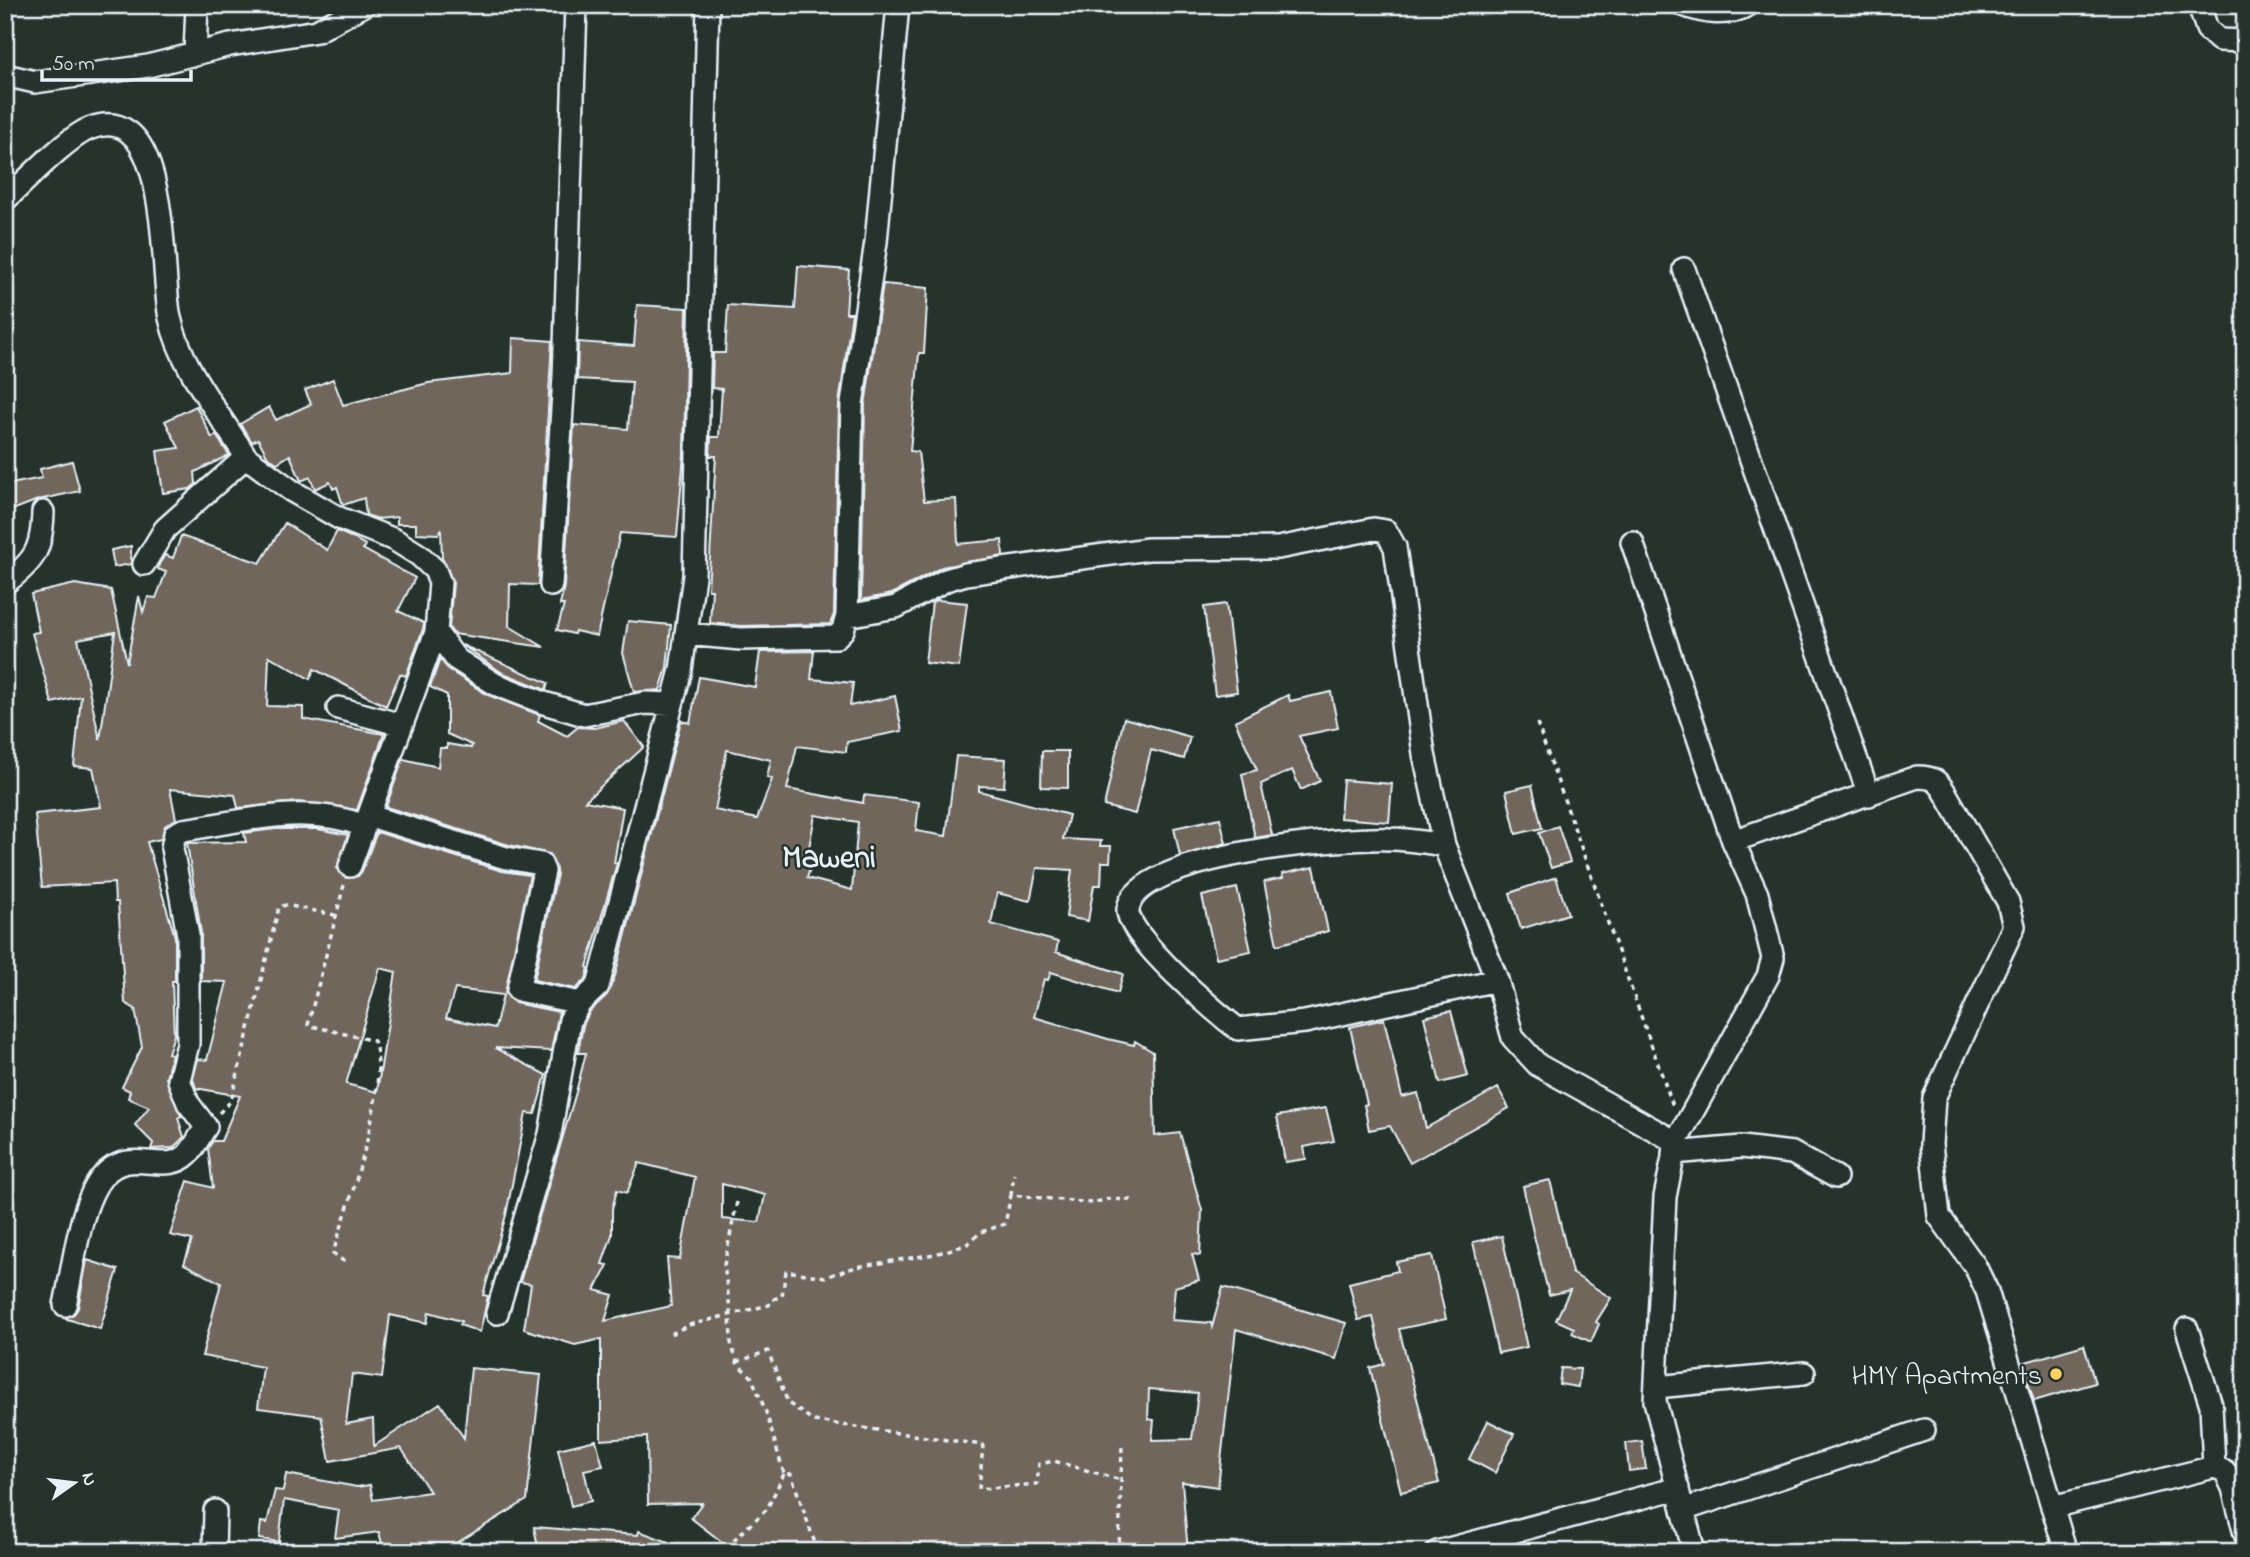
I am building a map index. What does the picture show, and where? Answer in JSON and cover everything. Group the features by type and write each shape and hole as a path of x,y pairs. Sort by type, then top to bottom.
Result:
{"street":[{"path":"195,55 197,5"},
{"path":"5,75 35,82 78,78 195,55 230,45 317,31 364,5"},
{"path":"551,585 564,377 576,5"},
{"path":"498,1313 550,1133 570,1020 580,1003 598,986 671,704 686,634 694,576 708,5"},
{"path":"686,634 741,639 836,637 843,630 847,616 852,404 876,242 898,5"},
{"path":"1683,5 1701,12 1725,12 1748,5"},
{"path":"2199,5 2207,29 2218,40 2245,41"},
{"path":"5,200 91,128 111,124 135,135 146,154 157,194 170,318 187,363 246,457 292,491 339,518 395,540 419,555 435,570 440,583 436,632 350,866"},
{"path":"1684,269 1869,795"},
{"path":"144,564 165,529 246,457"},
{"path":"5,583 27,563 42,541 43,512"},
{"path":"847,616 896,607 946,580 966,574 1148,549 1278,548 1374,529 1386,531 1395,547 1424,754 1444,845 1497,980 1513,1038 1538,1065 1677,1142 1793,1153 1836,1177"},
{"path":"1632,542 1732,841 1757,894 1773,958 1768,976 1677,1142 1665,1196 1655,1401 1694,1552"},
{"path":"436,632 456,659 495,684 544,703 584,715 645,703 671,704"},
{"path":"338,708 402,725"},
{"path":"1732,841 1917,777 1930,777 1938,781 2008,902 2014,926 1934,1098 1931,1144 1939,1216 1975,1266 1987,1292 2066,1552"},
{"path":"65,1305 90,1195 102,1177 122,1162 162,1163 180,1160 194,1146 206,1127 188,1103 179,1080 188,1044 188,935 171,841 175,834 183,830 304,813 367,821 506,858 541,864 544,871 518,990 580,1003"},
{"path":"1444,845 1390,838 1280,846 1205,861 1156,876 1131,899 1127,912 1132,925 1155,953 1211,1010 1238,1029 1305,1022 1497,980"},
{"path":"2187,1329 2211,1405 2214,1467"},
{"path":"1656,1387 1804,1373"},
{"path":"1683,1510 1924,1430"},
{"path":"2052,1507 2214,1467 2225,1471 2233,1488 2245,1534"},
{"path":"1437,1552 1678,1488"},
{"path":"214,1552 215,1511"}],"path":[{"path":"1537,723 1677,1142"},
{"path":"346,1263 334,1253 355,1187 375,1100 377,1049 374,1041 308,1026 350,866"},
{"path":"206,1127 231,1101 279,907 286,905 335,915"},
{"path":"671,1334 688,1325 769,1305 771,1300 782,1296 786,1271 825,1277 856,1267 935,1254 966,1245 981,1232 1005,1224 1014,1174"},
{"path":"1012,1195 1092,1203 1108,1199 1134,1200"},
{"path":"726,1547 767,1509 784,1474 766,1412 751,1376 737,1362 731,1343 724,1265 737,1202"},
{"path":"737,1362 768,1350 788,1403 814,1421 983,1445 979,1489 1037,1484 1039,1464 1054,1461 1121,1479"},
{"path":"1119,1552 1122,1445"},
{"path":"784,1474 791,1474 818,1552"}],"building":[{"path":"798,266 849,270 846,313 852,313 839,404 834,614 830,624 741,626 710,623 712,590 708,590 716,456 710,456 711,437 719,437 722,389 712,388 713,353 725,353 728,305 795,309"},
{"path":"883,284 928,288 924,353 919,353 910,451 918,452 924,501 956,499 958,544 1002,540 1003,556 942,567 892,594 861,600 865,405"},
{"path":"637,305 687,308 684,454 677,537 620,533 597,636 575,631 574,634 557,630 564,605 560,605 564,586 574,425 628,429 632,382 577,379 578,342 634,346"},
{"path":"513,338 552,341 538,585 510,584 509,626 544,647 454,634 449,628 453,583 442,558 441,530 438,534 416,533 416,524 397,524 397,517 378,519 366,515 364,498 343,505 337,487 333,489 330,482 315,489 310,477 301,481 290,455 277,463 268,457 258,439 252,442 240,424 269,407 276,420 311,404 305,390 333,379 343,405 428,383 512,373"},
{"path":"196,406 212,438 216,435 229,455 195,472 196,484 190,489 163,493 157,451 179,448 165,421"},
{"path":"72,461 80,491 38,500 10,511 5,485 42,478 40,469"},
{"path":"285,523 327,550 337,531 365,545 363,549 415,578 398,611 424,623 423,629 406,676 400,674 386,706 314,669 310,679 269,656 267,706 303,707 303,719 384,734 357,810 298,802 238,808 235,795 170,789 176,819 165,826 161,839 147,842 175,937 175,981 172,981 174,1035 168,1053 172,1054 166,1078 181,1116 178,1118 184,1137 173,1148 151,1149 153,1143 135,1125 149,1107 128,1098 130,1091 122,1087 142,1047 135,1009 125,1003 118,902 115,902 114,883 42,887 35,814 101,807 93,768 74,766 81,696 52,703 32,633 39,632 31,594 75,584 111,590 127,663 139,596 143,612 148,597 156,598 166,572 158,569 159,564 165,555 173,558 181,536 260,563","holes":["115,632 100,740 78,639"]},
{"path":"131,546 131,564 114,567 111,550"},
{"path":"937,600 967,603 959,667 925,663 932,602"},
{"path":"1226,604 1237,692 1215,695 1204,607"},
{"path":"628,621 671,625 667,668 660,690 634,692 623,653"},
{"path":"462,645 548,683 546,690 501,672"},
{"path":"814,651 811,679 853,683 850,706 895,696 902,731 847,742 846,752 797,746 787,789 863,803 864,795 919,802 916,831 946,836 956,756 1006,759 1004,787 979,786 979,791 1069,815 1063,839 1101,841 1100,846 1111,846 1110,862 1102,862 1101,885 1094,885 1088,921 1066,917 1072,870 1037,868 1030,901 997,893 991,924 1058,942 1056,952 1123,974 1118,993 1051,972 1048,980 1044,979 1034,1017 1108,1039 1134,1045 1135,1041 1153,1052 1155,1136 1180,1133 1202,1210 1200,1255 1192,1254 1199,1280 1175,1287 1172,1320 1211,1323 1212,1327 1223,1287 1346,1323 1336,1359 1236,1329 1218,1487 1182,1482 1188,1552 735,1552 691,1518 702,1503 648,1504 647,1437 601,1440 601,1339 575,1345 524,1329 531,1284 520,1282 586,1053 578,1053 583,1025 590,1011 607,995 615,976 681,721 690,723 699,677 755,687 760,652","holes":["727,750 771,760 767,777 772,779 757,819 715,810","815,815 858,822 852,890 807,878 811,865 806,864","639,1163 695,1177 680,1259 667,1258 671,1306 605,1321 613,1295 595,1290 608,1265 602,1264 612,1235 612,1209 617,1190 627,1193","722,1184 765,1195 759,1222 722,1219","1149,1389 1198,1393 1192,1439 1152,1440 1154,1420 1148,1419"]},
{"path":"440,659 449,670 488,695 540,715 538,721 567,736 578,727 595,728 624,721 644,747 585,801 623,808 614,863 617,863 587,967 586,979 576,989 534,980 557,874 550,854 509,845 386,807 403,759 438,767 440,748 447,748 447,744 471,748 472,745 447,734 447,695 430,687"},
{"path":"1331,692 1338,728 1299,736 1320,781 1301,790 1292,770 1261,784 1272,835 1255,838 1242,774 1257,770 1235,721 1288,695 1290,701"},
{"path":"1124,718 1190,737 1184,759 1151,750 1135,814 1104,806"},
{"path":"1042,751 1068,751 1068,788 1041,787"},
{"path":"1343,780 1392,784 1389,822 1340,818"},
{"path":"1532,785 1542,828 1516,834 1506,791"},
{"path":"1220,818 1226,843 1180,856 1174,828"},
{"path":"1558,826 1570,862 1551,868 1539,833"},
{"path":"275,829 318,829 348,835 337,868 346,878 358,876 362,871 377,832 502,871 530,875 505,993 515,1003 559,1012 551,1051 495,1048 546,1075 535,1114 526,1113 506,1215 483,1295 488,1296 480,1332 460,1325 461,1321 429,1312 427,1323 390,1315 382,1378 352,1374 346,1424 373,1419 374,1446 440,1403 464,1438 471,1368 541,1375 527,1500 442,1552 384,1552 379,1532 335,1538 339,1510 284,1500 279,1542 259,1539 261,1522 267,1523 275,1490 283,1491 286,1474 357,1487 370,1485 373,1500 430,1492 401,1448 330,1461 321,1416 258,1408 263,1367 202,1356 221,1283 184,1264 192,1240 170,1235 188,1181 213,1188 208,1148 213,1141 221,1141 240,1096 196,1088 193,1079 198,1059 207,1060 227,982 201,981 201,933 187,843 246,842 244,833","holes":["380,968 396,972 377,1092 346,1084","455,989 503,995 495,1028 446,1018"]},
{"path":"1314,867 1328,931 1277,945 1264,882 1283,878 1282,874"},
{"path":"1556,877 1568,914 1521,929 1510,893"},
{"path":"1237,888 1251,951 1216,958 1202,896"},
{"path":"1451,1011 1468,1076 1440,1083 1424,1017"},
{"path":"1384,1019 1402,1097 1418,1093 1426,1128 1498,1088 1509,1108 1410,1163 1390,1126 1369,1130 1364,1105 1367,1104 1350,1027"},
{"path":"1326,1108 1334,1141 1304,1147 1306,1159 1285,1162 1277,1116"},
{"path":"1550,1180 1572,1273 1611,1298 1596,1322 1599,1324 1591,1342 1572,1333 1574,1328 1556,1320 1570,1290 1549,1295 1533,1232 1523,1186"},
{"path":"1502,1236 1527,1347 1498,1353 1473,1242"},
{"path":"1432,1255 1446,1319 1399,1329 1439,1483 1401,1492 1370,1368 1384,1364 1373,1317 1358,1320 1349,1283 1398,1271 1396,1262"},
{"path":"87,1260 118,1270 100,1329 64,1318 74,1314 78,1308"},
{"name":"HMY Apartments","path":"2084,1345 2095,1383 2034,1401 2022,1363"},
{"path":"1561,1368 1580,1369 1578,1387 1559,1384"},
{"path":"1488,1421 1514,1434 1495,1473 1469,1459"},
{"path":"596,1440 603,1466 584,1470 591,1501 571,1506 558,1449"},
{"path":"1642,1441 1646,1469 1629,1471 1626,1443"},
{"path":"534,1527 638,1535 639,1531 690,1550 539,1552"}],"place":[{"name":"HMY Apartments","path":"2056,1374"}],"district":[{"name":"Maweni","path":"829,856"}]}
